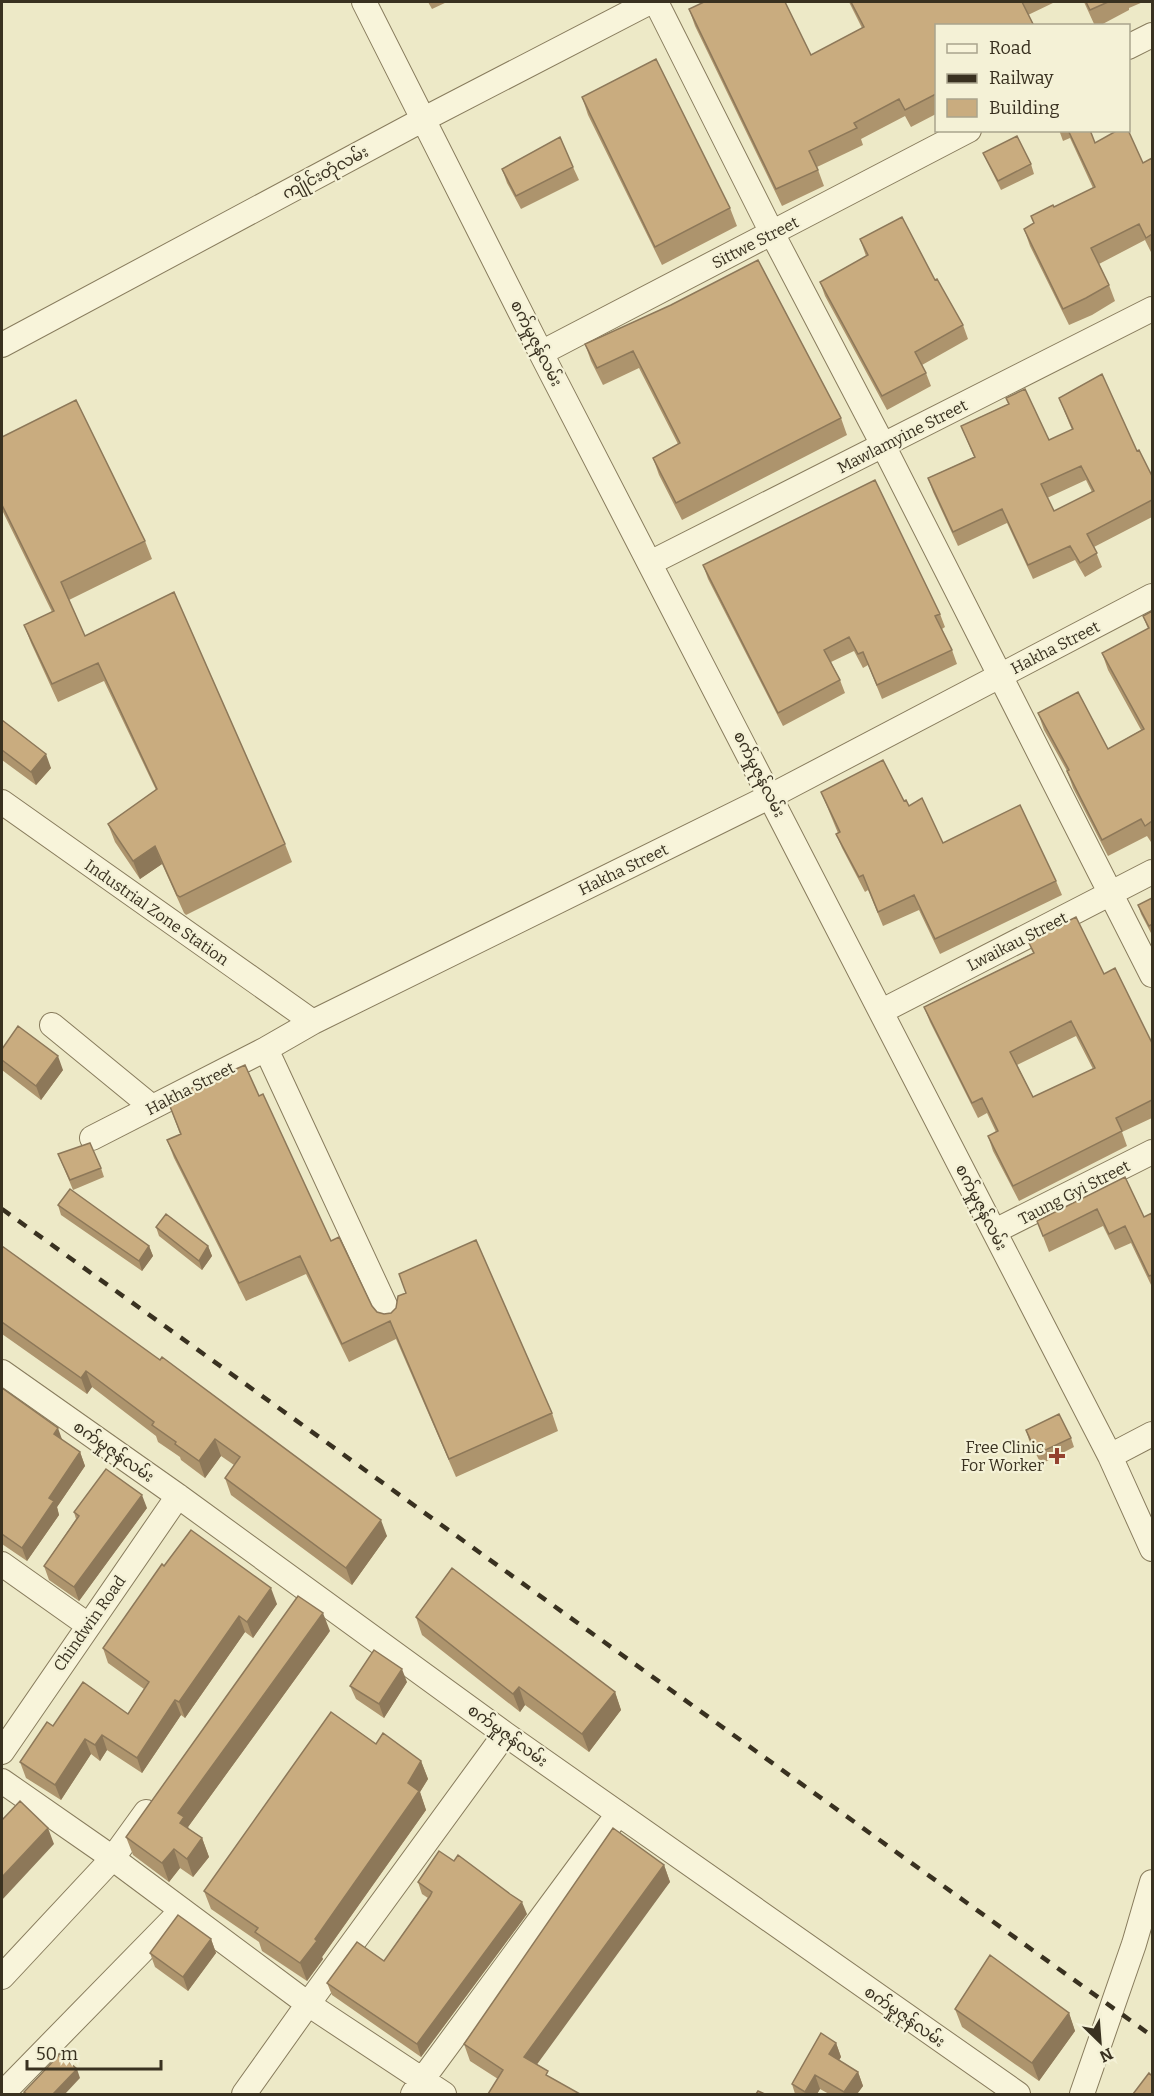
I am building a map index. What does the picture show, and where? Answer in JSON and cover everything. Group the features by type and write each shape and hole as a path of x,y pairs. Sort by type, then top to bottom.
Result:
{"street":[{"name":"စက်မှုဇုန်လမ်း","path":"364,2 541,353 1110,1456 1152,1549"},
{"name":"ကျိုင်းတုံလမ်း","path":"2,345 424,119 650,2"},
{"path":"656,2 772,233 884,445 1152,975"},
{"path":"1130,46 1152,35"},
{"name":"Sittwe Street","path":"541,353 965,132"},
{"name":"Mawlamyine Street","path":"650,563 1152,309"},
{"name":"Hakha Street","path":"92,1138 266,1049 313,1022 771,796 1152,596"},
{"name":"Industrial Zone Station","path":"2,802 313,1022"},
{"name":"Lwaikau Street","path":"882,1011 1152,872"},
{"path":"52,1024 152,1107"},
{"path":"266,1049 391,1318"},
{"name":"Taung Gyi Street","path":"995,1231 1152,1152"},
{"name":"စက်မှုဇုန်လမ်း","path":"2,1372 178,1496 299,1598 505,1734 1018,2094"},
{"path":"1110,1456 1152,1434"},
{"name":"Chindwin Road","path":"2,1752 178,1496"},
{"path":"2,1564 88,1625"},
{"path":"244,2094 505,1734"},
{"path":"2,1781 112,1858 418,2087 444,2094"},
{"path":"2,1977 112,1858 159,1793"},
{"path":"418,2087 618,1814"},
{"path":"1082,2094 1143,1950 1152,1882"},
{"path":"2,2094 182,1910"}],"building":[{"path":"704,2 785,2 811,55 864,27 851,2 1022,2 1033,24 935,24 935,95 905,110 899,99 854,123 857,128 809,151 818,170 776,189 689,9"},
{"path":"1086,2 1108,2 1090,10"},
{"path":"656,59 730,208 655,247 582,97"},
{"path":"1069,132 1091,132 1095,143 1114,132 1129,132 1143,163 1152,158 1152,234 1146,238 1139,224 1091,248 1109,285 1063,309 1024,229 1034,223 1031,216 1095,187"},
{"path":"1017,136 1031,164 998,181 983,153"},
{"path":"560,137 573,167 516,196 502,169"},
{"path":"902,217 935,280 937,279 963,325 915,352 926,373 882,396 820,282 868,255 860,239"},
{"path":"758,260 841,418 676,503 653,458 680,443 633,351 597,368 585,344 671,305"},
{"path":"1102,374 1137,451 1139,450 1152,476 1152,500 1087,534 1097,553 1080,563 1070,546 1028,565 1002,509 953,532 928,478 975,457 961,426 1009,404 1006,398 1025,389 1049,440 1073,429 1059,398","holes":["1081,466 1094,491 1054,511 1041,484"]},
{"path":"76,400 145,541 61,582 85,636 174,592 285,844 180,897 177,895 155,846 133,861 108,824 157,789 98,663 52,684 24,625 54,611 2,505 2,437"},
{"path":"875,480 940,614 935,616 952,650 877,685 863,652 858,654 849,637 824,650 840,680 778,713 703,565"},
{"path":"1152,611 1152,821 1145,826 1141,819 1102,840 1067,771 1069,770 1038,713 1078,692 1108,749 1144,729 1102,653 1149,628 1143,616"},
{"path":"2,720 46,754 31,772 2,750"},
{"path":"883,760 904,801 906,800 909,806 922,798 943,843 1020,805 1056,881 935,939 914,895 878,912 863,875 859,877 836,834 840,832 821,792"},
{"path":"1152,898 1152,924 1149,926 1138,905"},
{"path":"1076,917 1104,974 1115,968 1152,1043 1152,1100 1116,1118 1122,1131 1013,1186 988,1136 998,1131 982,1098 972,1103 924,1007 1034,953 1028,941","holes":["1071,1021 1095,1068 1033,1097 1010,1052"]},
{"path":"18,1026 58,1056 36,1086 2,1060 2,1049"},
{"path":"245,1065 259,1096 263,1094 331,1241 339,1237 377,1312 391,1313 396,1308 398,1296 406,1293 399,1274 476,1240 552,1413 449,1459 390,1321 342,1344 300,1256 239,1283 167,1140 181,1134 167,1099"},
{"path":"90,1143 101,1168 70,1180 58,1154"},
{"path":"1125,1177 1144,1217 1152,1213 1152,1275 1149,1276 1125,1226 1109,1234 1097,1209 1043,1236 1037,1221"},
{"path":"70,1189 149,1246 139,1261 58,1205"},
{"path":"166,1214 208,1246 199,1261 156,1227"},
{"path":"2,1246 160,1360 162,1357 381,1520 346,1568 225,1478 240,1457 215,1439 199,1461 152,1425 154,1422 86,1371 81,1378 2,1322"},
{"path":"2,1388 58,1428 54,1434 80,1452 49,1498 54,1501 22,1548 2,1534"},
{"path":"1059,1414 1071,1438 1037,1454 1026,1430"},
{"path":"106,1469 142,1495 74,1587 44,1566 79,1516 74,1512"},
{"path":"191,1530 271,1588 247,1622 239,1616 179,1702 175,1700 137,1758 102,1735 95,1745 85,1739 55,1785 20,1762 47,1722 53,1726 83,1682 128,1714 149,1682 103,1648 162,1564 164,1566"},
{"path":"452,1568 615,1692 582,1734 519,1687 513,1694 416,1617"},
{"path":"298,1596 323,1613 178,1813 184,1817 180,1823 202,1838 187,1859 174,1849 162,1863 126,1837"},
{"path":"374,1650 402,1669 379,1704 350,1686"},
{"path":"331,1712 376,1744 383,1733 421,1761 408,1783 419,1791 300,1963 255,1932 258,1928 204,1891"},
{"path":"20,1801 48,1828 2,1877 2,1820"},
{"path":"613,1828 664,1865 524,2057 548,2071 546,2075 580,2094 488,2094 503,2070 464,2044"},
{"path":"439,1851 454,1861 458,1855 522,1902 417,2044 327,1983 357,1942 384,1961 432,1892 418,1882"},
{"path":"178,1915 211,1939 183,1977 150,1953"},
{"path":"990,1955 1069,2013 1032,2063 955,2009"},
{"path":"821,2033 836,2043 829,2054 858,2072 844,2092 815,2075 805,2092 792,2084"},
{"path":"60,2054 77,2069 53,2094 24,2092"},
{"path":"1149,2073 1152,2076 1152,2094 1133,2094"}],"railway":[{"path":"2,1209 1152,2036"}],"place":[{"name":"Free Clinic For Worker","path":"1057,1456"}]}
